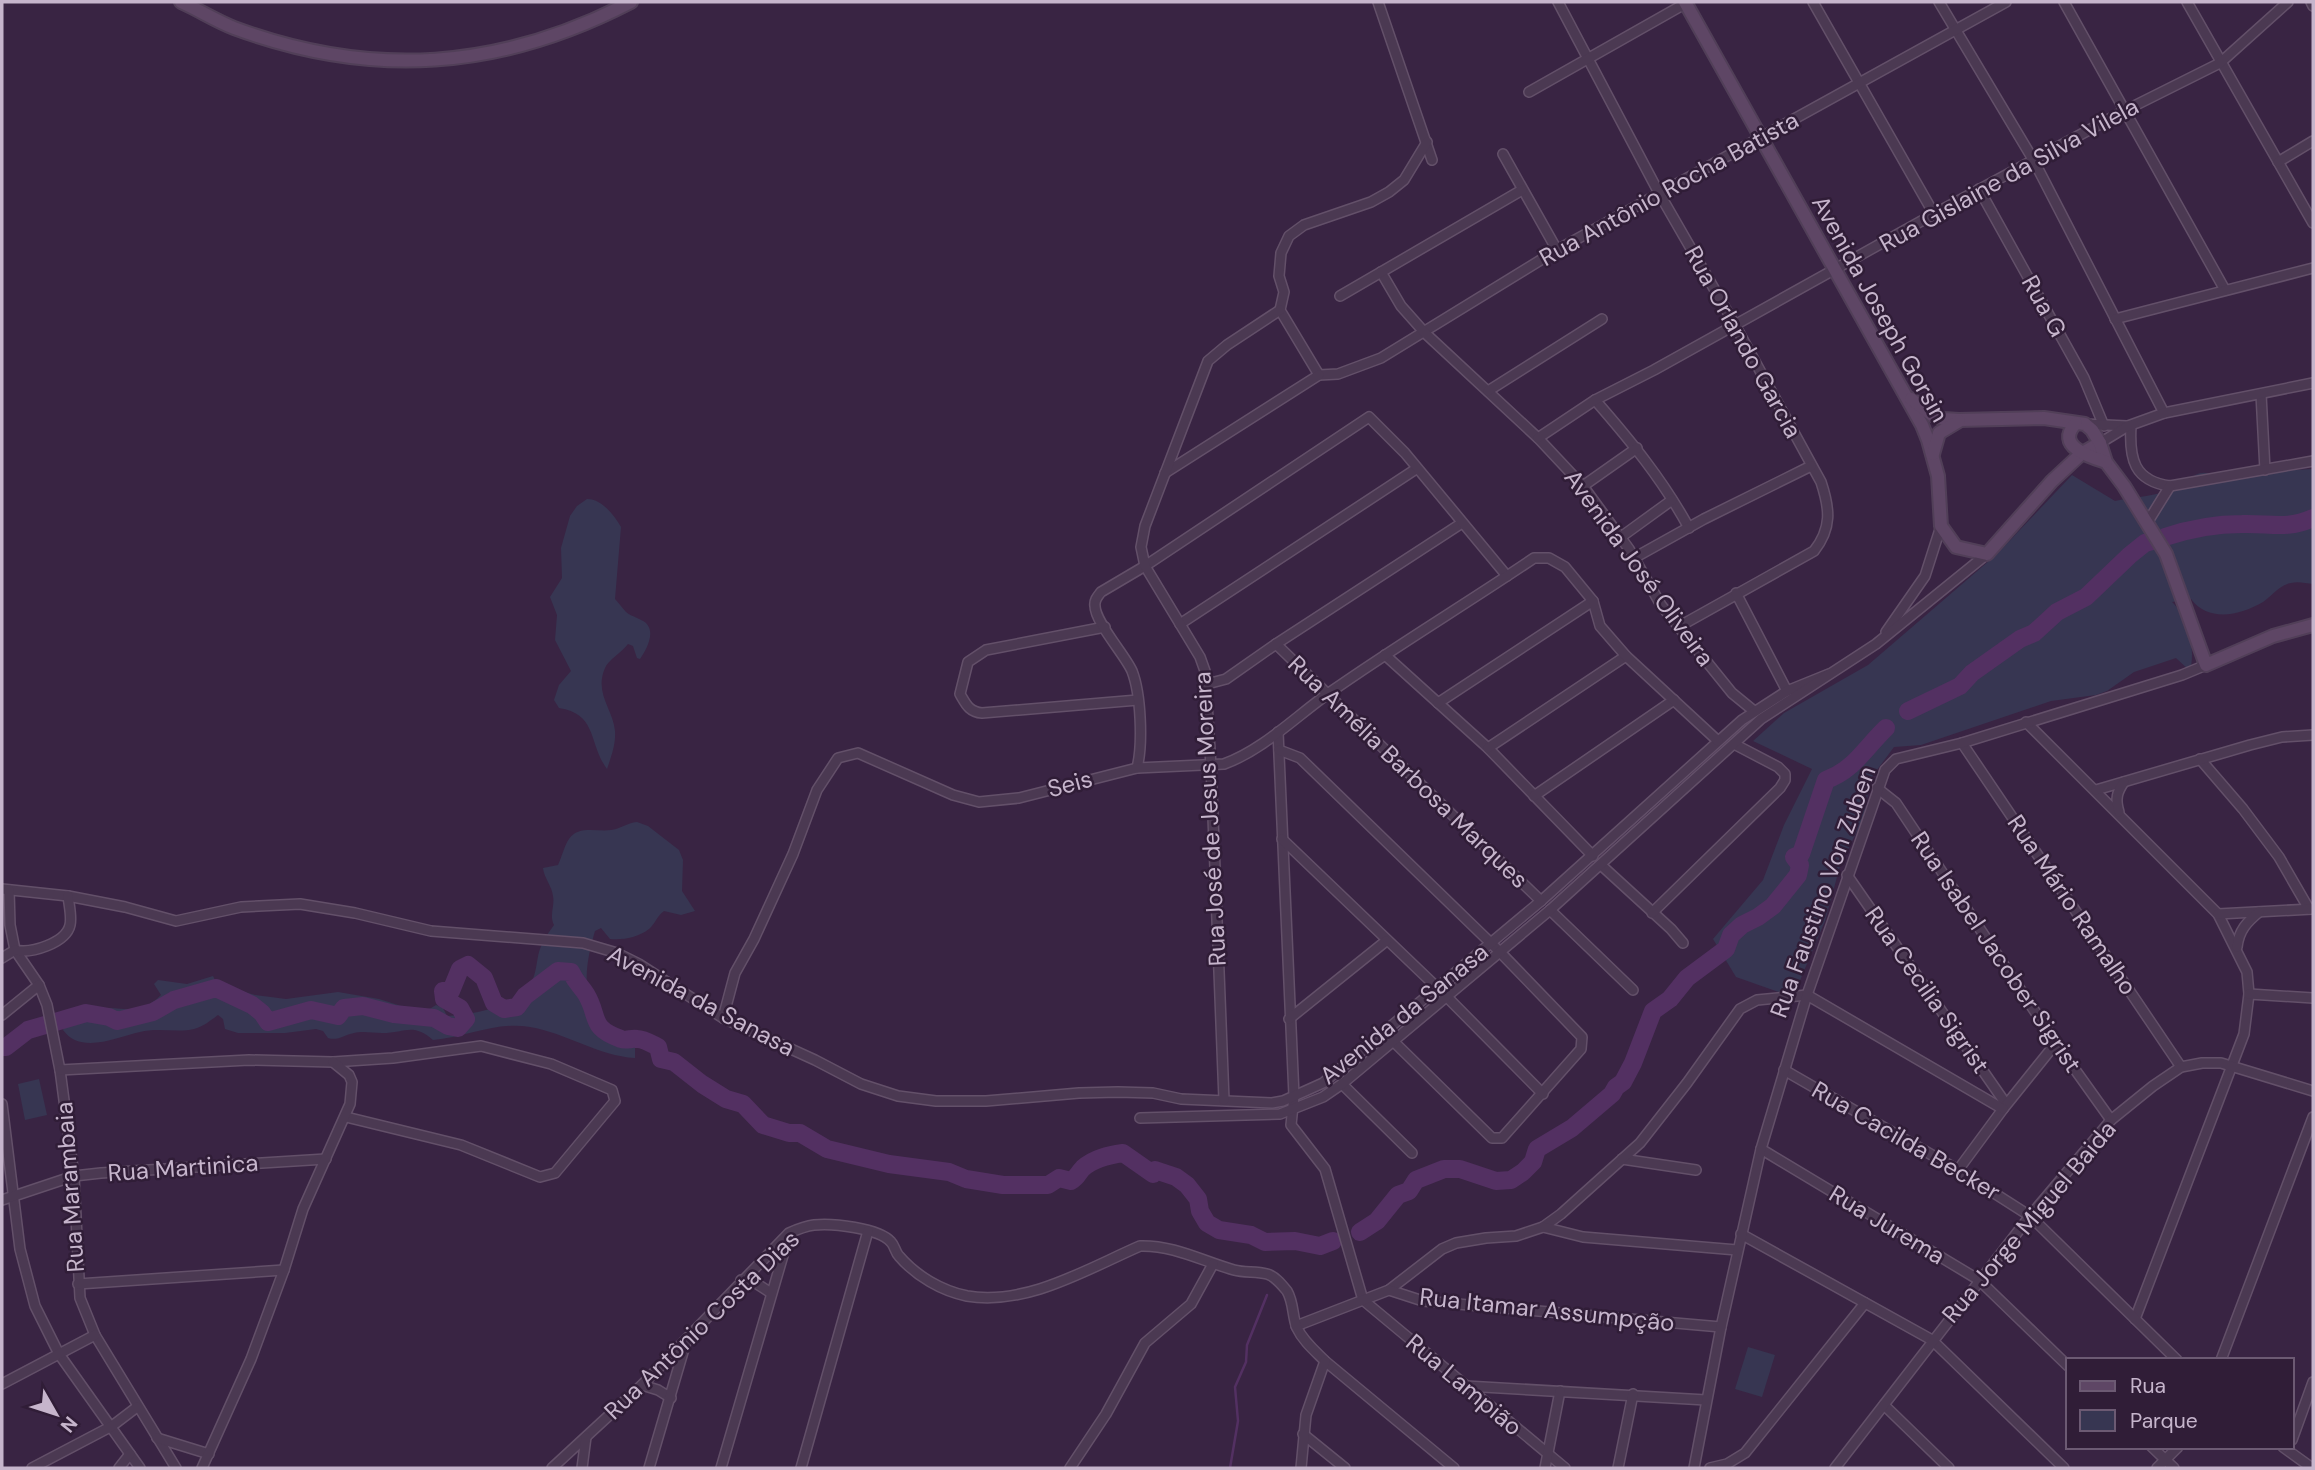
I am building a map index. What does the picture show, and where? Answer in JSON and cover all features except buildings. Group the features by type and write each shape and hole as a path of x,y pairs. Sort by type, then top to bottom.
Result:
{"street":[{"path":"181,2 230,26 278,43 322,54 361,60 439,61 500,51 552,37 593,22 631,2"},
{"path":"1378,2 1432,160"},
{"name":"Rua Orlando Garcia","path":"1558,2 1659,193 1735,325 1824,491 1829,517 1822,541 1814,551 1680,626"},
{"path":"1529,92 1686,2"},
{"name":"Avenida Joseph Gorsin","path":"1686,2 1922,425 1938,476 1941,526 1931,562 1917,590 1876,644"},
{"path":"1813,2 1934,214"},
{"path":"1939,2 2034,161 2164,413"},
{"name":"Rua Antônio Rocha Batista","path":"1319,375 1335,375 1381,358 1557,250 2006,2"},
{"path":"2064,2 2225,290"},
{"path":"2187,2 2313,223"},
{"name":"Rua Gislaine da Silva Vilela","path":"1538,438 1595,400 1836,270 1979,189 2220,63 2288,2"},
{"path":"2278,162 2313,141"},
{"path":"1165,473 1319,375 1280,310 1284,286 1279,276 1281,253 1289,236 1304,225 1371,202 1389,192 1404,180 1427,142"},
{"path":"1503,154 1557,250"},
{"name":"Rua G","path":"1979,189 2084,378 2104,426"},
{"path":"1340,296 1522,190"},
{"path":"2115,319 2313,268"},
{"name":"Avenida José Oliveira","path":"1381,272 1401,306 1424,332 1538,438 1583,486 1621,537 1661,605 1732,692 1754,711"},
{"name":"Rua José de Jesus Moreira","path":"1224,1100 1207,684 1200,657 1145,566 1141,547 1145,526 1208,361 1280,310"},
{"path":"1488,391 1602,319"},
{"path":"1829,674 1876,644 1987,554 2052,481 2081,454 2130,426 2164,413 2313,383"},
{"path":"1901,389 1932,415 1959,421 2017,418 2130,426"},
{"path":"2261,394 2265,470"},
{"path":"1595,400 1637,449 1689,528"},
{"path":"1137,768 1140,755 1138,700 1132,672 1095,610 1097,597 1369,417 1405,453 1507,576"},
{"path":"1932,456 1940,433 1959,421"},
{"path":"2080,424 2100,443 2106,462 2166,555 2206,666"},
{"path":"2080,424 2072,427 2072,446 2081,454 2106,462"},
{"path":"2130,426 2130,448 2142,475 2155,484 2170,486 2313,461"},
{"path":"1583,486 1637,449"},
{"path":"1634,558 1811,466"},
{"path":"1180,624 1416,469"},
{"path":"2150,528 2170,486"},
{"path":"1621,537 1672,500"},
{"path":"1207,684 1226,679 1462,523"},
{"path":"1941,526 1956,547 1987,554"},
{"name":"Seis","path":"723,1018 735,973 754,939 793,854 817,790 838,758 858,753 953,795 979,802 1019,798 1137,768 1211,766 1236,759 1385,655 1534,558 1549,558 1565,567 1593,601 1600,626 1626,656 1718,741"},
{"path":"1917,590 1928,602"},
{"path":"1736,593 1787,691"},
{"path":"1438,704 1593,601"},
{"name":"Rua Faustino Von Zuben","path":"1694,1468 1721,1327 1760,1149 1807,995 1885,770 1896,759 1962,743 2206,666 2273,636 2313,625"},
{"path":"1105,627 986,650 968,662 960,694 969,708 982,713 1138,700"},
{"name":"Rua Amélia Barbosa Marques","path":"1276,644 1541,901"},
{"path":"1385,655 1488,748 1593,856"},
{"path":"1488,748 1626,656"},
{"name":"Avenida da Sanasa","path":"5,890 68,896 125,907 176,921 241,907 300,904 355,913 431,931 583,943 617,953 639,964 723,1018 861,1084 898,1096 936,1101 986,1101 1118,1092 1153,1093 1181,1099 1272,1103 1283,1101 1323,1083 1541,901 1754,711 1787,691 1829,674"},
{"name":"Avenida da Sanasa","path":"1140,1118 1266,1116 1294,1110 1323,1097 1550,910 1761,719 1829,674"},
{"path":"1534,796 1674,700"},
{"path":"2026,722 2218,914 2237,947 2247,972 2249,994 2244,1034 2136,1319"},
{"path":"1278,732 1294,1096 1291,1125 1325,1169 1363,1300"},
{"path":"2096,790 2282,737 2312,737"},
{"name":"Rua Mário Ramalho","path":"1962,743 2181,1067"},
{"path":"1652,913 1780,788 1785,780 1778,767 1734,744"},
{"path":"1279,750 1300,758 1499,951 1582,1037 1581,1049 1502,1138 1492,1138 1393,1041"},
{"path":"2200,760 2243,809 2279,857 2311,909 2218,914"},
{"path":"2119,813 2117,792 2124,782"},
{"name":"Rua Isabel Jacober Sigrist","path":"1877,788 1896,803 2056,1044 2111,1120"},
{"path":"1282,839 1437,987 1543,1094"},
{"path":"1601,865 1683,943"},
{"name":"Rua Cecilia Sigrist","path":"1847,875 2005,1106"},
{"name":"Rua Marambaia","path":"5,890 15,950 39,985 47,1005 57,1048 74,1176 80,1298 95,1335 176,1468"},
{"path":"2,958 15,950 34,950 65,934 70,923 68,896"},
{"path":"1550,910 1633,990"},
{"path":"2237,947 2238,936 2245,924 2259,912"},
{"path":"1289,1019 1386,941"},
{"path":"2,1015 39,985"},
{"path":"2249,994 2313,998"},
{"path":"1389,1290 1442,1249 1456,1243 1516,1236 1543,1227 1561,1214 1622,1159 1661,1119 1740,1009 1757,1000 1807,995 2005,1106"},
{"path":"1958,1170 2005,1106 2056,1044"},
{"path":"60,1070 249,1060 333,1062 393,1058 481,1046 551,1064 612,1090 615,1101 555,1173 540,1177 461,1145 346,1117"},
{"path":"202,1468 251,1359 285,1270 303,1209 346,1117 352,1082 349,1075 333,1062"},
{"path":"2181,1067 2221,1063 2313,1091"},
{"name":"Rua Jorge Miguel Baida","path":"1835,1468 1979,1280 2111,1120 2181,1067"},
{"name":"Rua Cacilda Becker","path":"1784,1070 1958,1170 2030,1216 2175,1358"},
{"path":"1342,1084 1412,1153"},
{"path":"2,1104 20,1249 35,1306 59,1354 140,1468"},
{"path":"2222,1358 2313,1117"},
{"name":"Rua Jurema","path":"1760,1149 1979,1280 2066,1364"},
{"name":"Rua Martinica","path":"2,1200 74,1176 131,1169 326,1159"},
{"path":"1622,1159 1696,1170"},
{"name":"Rua Antônio Costa Dias","path":"552,1468 642,1385 789,1233 818,1224 868,1231"},
{"path":"1543,1227 1583,1237 1737,1250"},
{"path":"801,1468 868,1231 891,1242 897,1254 928,1280 945,1290 968,1296 1002,1298 1028,1293 1140,1246 1156,1245 1238,1271 1267,1274 1277,1280 1286,1291 1293,1304 1296,1326 1308,1344 1454,1468"},
{"path":"721,1468 789,1233"},
{"path":"1741,1234 1932,1340 2064,1468"},
{"path":"1070,1468 1106,1414 1145,1343 1191,1304 1213,1264"},
{"path":"78,1284 285,1270"},
{"path":"741,1280 754,1282 771,1293"},
{"name":"Rua Itamar Assumpção","path":"1296,1326 1389,1290 1423,1301 1721,1327"},
{"name":"Rua Lampião","path":"1363,1300 1565,1468"},
{"path":"1710,1468 1727,1464 1745,1453 1865,1303"},
{"path":"2,1384 95,1335"},
{"path":"649,1468 687,1340"},
{"path":"1301,1468 1306,1415 1325,1361"},
{"path":"2294,1434 2313,1382"},
{"path":"642,1385 671,1398"},
{"path":"1466,1386 1706,1400"},
{"path":"1545,1468 1560,1391"},
{"path":"1618,1468 1633,1394"},
{"path":"1884,1405 1948,1468"},
{"path":"32,1468 112,1426 137,1407"},
{"path":"1303,1434 1345,1468"},
{"path":"582,1468 586,1437"},
{"path":"157,1438 209,1454"},
{"path":"2154,1449 2174,1468"},
{"path":"2157,1468 2176,1449"},
{"path":"2288,1449 2312,1468"},
{"path":"120,1468 130,1454"}],"green space":[{"path":"2313,469 2313,584 2287,584 2263,602 2235,613 2216,614 2198,607 2191,599 2172,602 2178,608 2189,634 2192,653 2190,671 2176,658 2134,672 2107,691 2096,695 2051,701 1921,745 1894,747 1871,778 1863,819 1840,866 1825,921 1793,997 1736,977 1713,939 1763,880 1784,825 1812,769 1753,741 1784,713 1868,665 1997,554 2072,475 2115,501 2168,491 2202,473 2213,475"},
{"path":"587,499 603,505 621,527 615,599 626,612 646,623 650,632 649,641 640,659 637,658 633,646 628,644 609,662 602,677 603,693 614,723 615,736 607,769 586,723 571,711 559,708 554,700 559,685 571,671 555,640 557,615 550,597 562,578 561,548 570,516 577,506"},
{"path":"637,822 648,826 679,850 683,860 682,891 695,911 681,915 664,911 649,929 630,938 610,939 601,928 595,931 587,972 591,1003 600,1017 635,1043 635,1058 608,1053 543,1030 518,1026 433,1040 414,1030 390,1033 357,1032 332,1039 316,1029 285,1033 238,1033 225,1029 223,1019 218,1015 194,1029 147,1031 100,1042 79,1042 63,1030 66,1019 87,1011 104,1008 136,1009 148,1005 161,995 154,984 158,980 187,984 213,976 217,984 255,995 286,999 338,992 379,999 423,1013 436,1005 443,1008 447,1016 496,1007 509,1002 528,987 534,976 541,946 554,925 552,892 543,868 558,865 567,842 577,832 611,830"},
{"path":"39,1079 47,1115 25,1120 18,1084"},
{"path":"1748,1347 1775,1355 1762,1397 1735,1389"}],"waterway":[{"path":"2165,537 2213,526 2286,525 2313,518"},
{"path":"1908,711 1960,686 1972,673 2020,639 2034,633 2057,612 2086,597 2130,555 2152,541"},
{"path":"1360,1232 1377,1221 1398,1195 1409,1191 1416,1180 1444,1169 1460,1169 1496,1181 1511,1180 1533,1162 1537,1149 1572,1128 1612,1094 1623,1082 1633,1063 1653,1011 1670,999 1687,978 1726,949 1731,935 1742,925 1773,906 1798,875 1800,865 1794,857 1801,854 1826,780 1852,764 1886,728"},
{"path":"2,1047 6,1047 28,1030 86,1013 117,1021 153,1012 174,1000 216,988 252,1005 268,1022 311,1010 338,1016 344,1008 363,1006 394,1014 434,1018 458,1028 466,1019 460,1008 444,999 443,991 451,991 460,969 468,965 484,978 494,1003 504,1009 517,1007 525,996 558,971 571,972 586,994 599,1026 611,1035 625,1040 640,1039 658,1047 661,1059 674,1062 726,1099 743,1104 763,1125 789,1133 800,1133 827,1149 889,1164 949,1172 966,1179 1003,1185 1048,1185 1059,1178 1071,1181 1092,1162 1123,1153 1153,1174 1155,1170 1176,1177 1187,1185 1198,1199 1200,1211 1207,1223 1219,1230 1251,1235 1265,1242 1295,1241 1320,1246 1333,1241"},
{"path":"1230,1468 1238,1421 1235,1387 1246,1362 1247,1345 1267,1295"}]}
